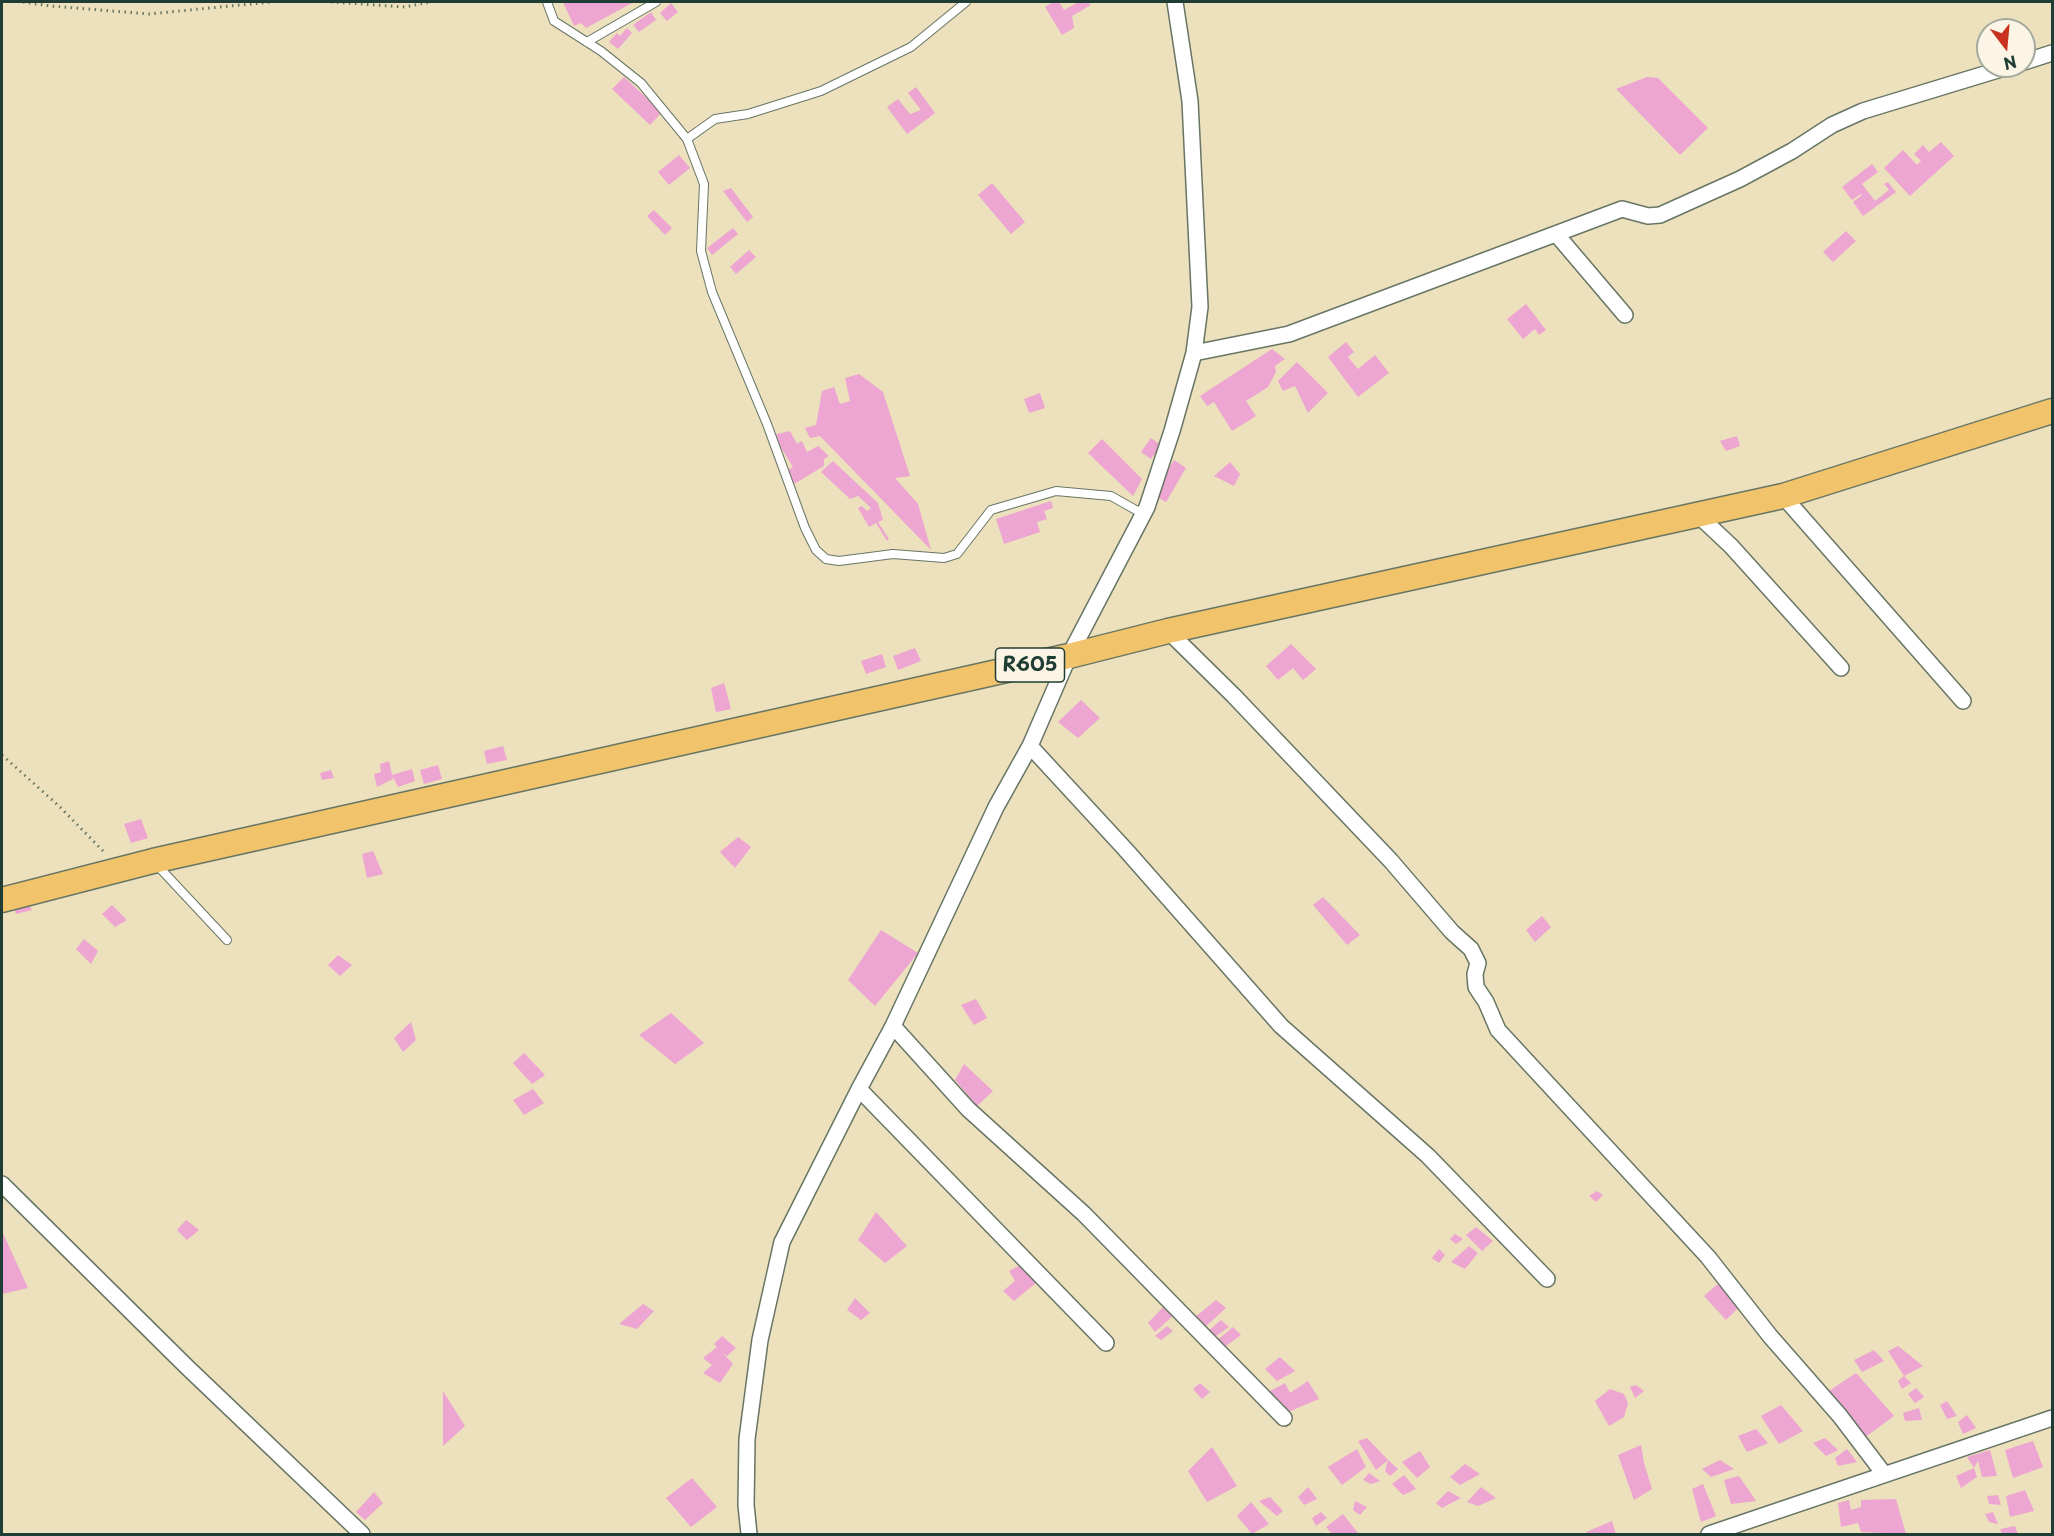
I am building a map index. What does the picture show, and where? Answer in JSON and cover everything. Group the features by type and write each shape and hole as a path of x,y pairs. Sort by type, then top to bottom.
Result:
{"main road":[{"name":"R605","path":"2,900 153,861 1069,656 1168,631 1783,496 2052,411"}],"street":[{"path":"749,1534 746,1505 747,1439 760,1340 782,1242 893,1026 996,807 1030,746 1069,656 1143,514 1169,441 1194,352 1200,307 1190,101 1175,2"},
{"path":"2036,58 2052,53"},
{"path":"1194,352 1289,334 1622,209 1648,216 1660,215 1740,179 1792,151 1832,125 1863,111 1976,77"},
{"path":"1557,235 1625,315"},
{"path":"1783,496 1963,701"},
{"path":"1699,516 1731,546 1841,668"},
{"path":"1168,631 1234,696 1391,861 1452,932 1471,949 1478,963 1474,974 1476,987 1486,1002 1498,1030 1708,1257 1770,1335 1840,1416 1884,1474"},
{"path":"1030,746 1125,849 1281,1026 1428,1156 1548,1279"},
{"path":"893,1026 968,1109 1084,1214 1284,1418"},
{"path":"859,1089 1106,1343"},
{"path":"2,1184 362,1534"},
{"path":"1709,1534 2052,1418"}],"lane":[{"path":"547,2 554,21 587,42 642,83 687,138 704,184 700,251 712,292 767,424 805,528 816,550 826,559 839,561 893,554 944,558 957,554 977,525 991,510 1056,491 1111,496 1143,514"},
{"path":"587,42 656,2"},
{"path":"687,138 715,119 748,114 821,91 911,47 966,2"},
{"path":"153,861 227,940"}],"path":[{"path":"23,2 149,14 271,2"},
{"path":"331,2 405,7 430,2"},
{"path":"2,754 59,806 122,869"}],"building":[{"path":"563,2 634,2 586,28 581,23 574,26"},
{"path":"1053,2 1059,2 1064,10 1079,2 1088,2 1091,5 1072,16 1074,28 1062,35 1045,7"},
{"path":"671,3 678,12 667,21 660,13"},
{"path":"651,12 656,20 639,32 633,25"},
{"path":"627,28 632,33 618,49 609,42 617,33 620,36"},
{"path":"624,77 662,112 650,125 612,89"},
{"path":"1647,77 1658,78 1708,128 1680,155 1616,89"},
{"path":"916,87 935,113 907,134 887,107 898,99 910,114 921,110 908,93"},
{"path":"1941,142 1954,156 1910,196 1884,168 1903,150 1917,165 1921,161 1914,154 1923,145 1929,152"},
{"path":"679,155 690,168 669,185 658,172"},
{"path":"1872,164 1878,172 1862,184 1875,201 1889,190 1884,184 1888,182 1896,192 1863,216 1853,202 1862,195 1852,200 1842,187"},
{"path":"992,183 1025,222 1011,234 978,195"},
{"path":"731,188 753,217 747,222 723,191"},
{"path":"654,210 672,228 665,235 647,216"},
{"path":"733,228 738,234 712,255 707,248"},
{"path":"1846,231 1856,241 1833,262 1823,252"},
{"path":"749,250 756,257 736,274 730,267"},
{"path":"1526,304 1546,330 1539,335 1535,329 1523,339 1507,319"},
{"path":"1346,342 1354,352 1348,357 1358,369 1375,355 1389,373 1358,397 1328,357"},
{"path":"1272,349 1285,359 1275,366 1276,372 1268,387 1246,401 1256,416 1232,431 1214,402 1207,406 1200,396"},
{"path":"1297,362 1328,393 1308,413 1295,386 1283,391 1278,381"},
{"path":"859,374 883,392 910,476 895,478 918,504 931,550 820,436 810,438 805,428 816,425 822,391 834,387 840,404 850,401 845,378"},
{"path":"1040,393 1045,408 1029,413 1024,399"},
{"path":"790,431 797,444 802,441 807,452 818,446 829,456 824,459 824,466 794,484 787,471 793,467 773,435"},
{"path":"1737,436 1740,446 1726,451 1720,441"},
{"path":"1151,438 1161,445 1151,459 1141,452"},
{"path":"1102,439 1142,479 1133,496 1088,453"},
{"path":"1174,460 1186,468 1166,502 1153,495"},
{"path":"833,461 878,503 883,520 878,522 889,539 887,541 876,523 869,527 858,508 862,506 867,511 871,508 858,496 850,499 821,472"},
{"path":"1230,462 1240,474 1234,486 1214,476"},
{"path":"1051,501 1053,508 1044,511 1047,519 1037,522 1040,532 1004,544 996,519"},
{"path":"1291,644 1316,669 1303,680 1293,668 1278,680 1266,666"},
{"path":"915,648 921,661 898,670 893,656"},
{"path":"882,654 886,667 866,674 861,661"},
{"path":"724,683 731,709 716,712 711,688"},
{"path":"1081,700 1100,718 1078,738 1058,722"},
{"path":"503,746 507,760 487,764 484,751"},
{"path":"389,761 393,779 377,787 374,774 381,772 380,764"},
{"path":"438,765 442,779 424,784 420,770"},
{"path":"412,769 415,781 398,787 392,775"},
{"path":"331,770 334,778 322,780 320,773"},
{"path":"141,819 148,838 131,843 124,824"},
{"path":"738,837 751,847 735,868 720,852"},
{"path":"373,851 383,874 367,878 362,854"},
{"path":"1323,897 1360,935 1347,945 1313,905"},
{"path":"27,901 32,910 16,914 13,904"},
{"path":"112,905 127,920 115,927 102,914"},
{"path":"1542,916 1551,927 1535,942 1526,930"},
{"path":"881,930 918,953 875,1006 848,980"},
{"path":"84,939 98,951 91,964 76,949"},
{"path":"338,955 352,965 340,976 328,965"},
{"path":"976,999 987,1018 974,1025 961,1005"},
{"path":"671,1013 704,1043 675,1064 639,1035"},
{"path":"411,1022 416,1040 403,1052 394,1038"},
{"path":"524,1053 545,1075 532,1084 513,1063"},
{"path":"964,1064 993,1091 977,1106 955,1080"},
{"path":"533,1089 544,1103 524,1115 513,1100"},
{"path":"1597,1191 1603,1195 1596,1202 1589,1196"},
{"path":"876,1212 907,1246 885,1263 858,1240"},
{"path":"186,1220 199,1230 187,1240 177,1230"},
{"path":"1476,1227 1493,1241 1482,1251 1466,1235"},
{"path":"2,1231 28,1288 2,1294"},
{"path":"1455,1234 1463,1239 1456,1244 1450,1239"},
{"path":"1469,1246 1478,1253 1465,1269 1451,1262"},
{"path":"1439,1249 1445,1255 1439,1263 1432,1258"},
{"path":"1022,1264 1036,1283 1014,1301 1003,1291 1015,1281 1009,1271"},
{"path":"1719,1283 1741,1305 1726,1320 1704,1296"},
{"path":"855,1298 870,1313 861,1320 847,1310"},
{"path":"1216,1300 1226,1308 1204,1328 1195,1317"},
{"path":"643,1304 654,1311 637,1329 619,1324"},
{"path":"1164,1306 1174,1315 1155,1332 1148,1323"},
{"path":"1221,1320 1229,1327 1212,1339 1206,1333"},
{"path":"1167,1326 1173,1331 1161,1340 1155,1336"},
{"path":"1233,1327 1241,1335 1222,1349 1215,1342"},
{"path":"722,1336 736,1348 727,1356 722,1352 733,1364 720,1383 703,1373 712,1365 703,1358 717,1347 714,1344"},
{"path":"1898,1346 1923,1366 1904,1376 1888,1351"},
{"path":"1874,1350 1884,1361 1862,1372 1854,1360"},
{"path":"1280,1357 1295,1371 1277,1381 1265,1369"},
{"path":"1856,1373 1894,1416 1864,1438 1829,1391"},
{"path":"1904,1376 1911,1383 1902,1389 1898,1381"},
{"path":"1308,1381 1319,1399 1288,1412 1270,1391 1285,1383 1290,1393"},
{"path":"1200,1383 1210,1392 1202,1399 1193,1389"},
{"path":"1636,1385 1644,1391 1635,1398 1630,1387"},
{"path":"1916,1388 1924,1397 1915,1403 1908,1394"},
{"path":"1610,1389 1624,1394 1628,1403 1624,1417 1609,1426 1595,1401"},
{"path":"443,1391 465,1426 443,1446"},
{"path":"1947,1401 1957,1416 1947,1419 1940,1405"},
{"path":"1781,1405 1803,1431 1779,1444 1761,1416"},
{"path":"1919,1408 1922,1420 1905,1421 1903,1413"},
{"path":"1967,1415 1976,1428 1963,1434 1958,1422"},
{"path":"1756,1429 1768,1443 1747,1452 1738,1436"},
{"path":"1367,1438 1388,1460 1376,1470 1358,1441"},
{"path":"1825,1438 1838,1450 1826,1456 1813,1443"},
{"path":"2033,1441 2043,1467 2013,1478 2005,1450"},
{"path":"1641,1445 1652,1489 1634,1500 1618,1455"},
{"path":"1212,1447 1237,1486 1207,1502 1188,1471"},
{"path":"1357,1449 1366,1467 1342,1485 1328,1467"},
{"path":"1847,1449 1857,1462 1838,1466 1835,1458"},
{"path":"1990,1450 1997,1476 1982,1477 1978,1461 1974,1468 1967,1457"},
{"path":"1420,1451 1430,1467 1417,1478 1402,1462"},
{"path":"1388,1460 1398,1469 1390,1476 1385,1471"},
{"path":"1720,1460 1734,1469 1711,1477 1702,1469"},
{"path":"1465,1464 1480,1474 1460,1485 1450,1477"},
{"path":"1974,1468 1977,1477 1961,1488 1956,1476"},
{"path":"1369,1473 1380,1481 1371,1484 1363,1480"},
{"path":"1404,1475 1416,1489 1403,1495 1392,1484"},
{"path":"1739,1476 1756,1501 1731,1504 1724,1480"},
{"path":"692,1478 717,1507 691,1527 666,1498"},
{"path":"1703,1484 1716,1516 1701,1522 1692,1489"},
{"path":"1308,1487 1317,1499 1304,1505 1298,1497"},
{"path":"1481,1487 1496,1498 1478,1506 1467,1502"},
{"path":"2025,1490 2034,1511 2010,1517 2006,1496"},
{"path":"1448,1491 1461,1498 1442,1508 1436,1503"},
{"path":"374,1492 383,1503 365,1520 356,1512"},
{"path":"1998,1495 2001,1505 1989,1504 1987,1496"},
{"path":"1270,1497 1283,1511 1277,1516 1259,1501"},
{"path":"1896,1499 1906,1534 1861,1532 1858,1523 1841,1527 1838,1503 1849,1500 1851,1510 1861,1507 1861,1500"},
{"path":"1355,1501 1367,1507 1360,1515 1353,1510"},
{"path":"1251,1502 1269,1524 1252,1534 1237,1516"},
{"path":"1321,1512 1327,1518 1316,1526 1312,1518"},
{"path":"1993,1512 1998,1524 1989,1522 1985,1514"},
{"path":"1343,1514 1358,1533 1332,1534 1326,1527"},
{"path":"1612,1521 1616,1534 1587,1534 1586,1532"},
{"path":"2015,1526 2018,1534 2002,1534 2000,1529"}]}
